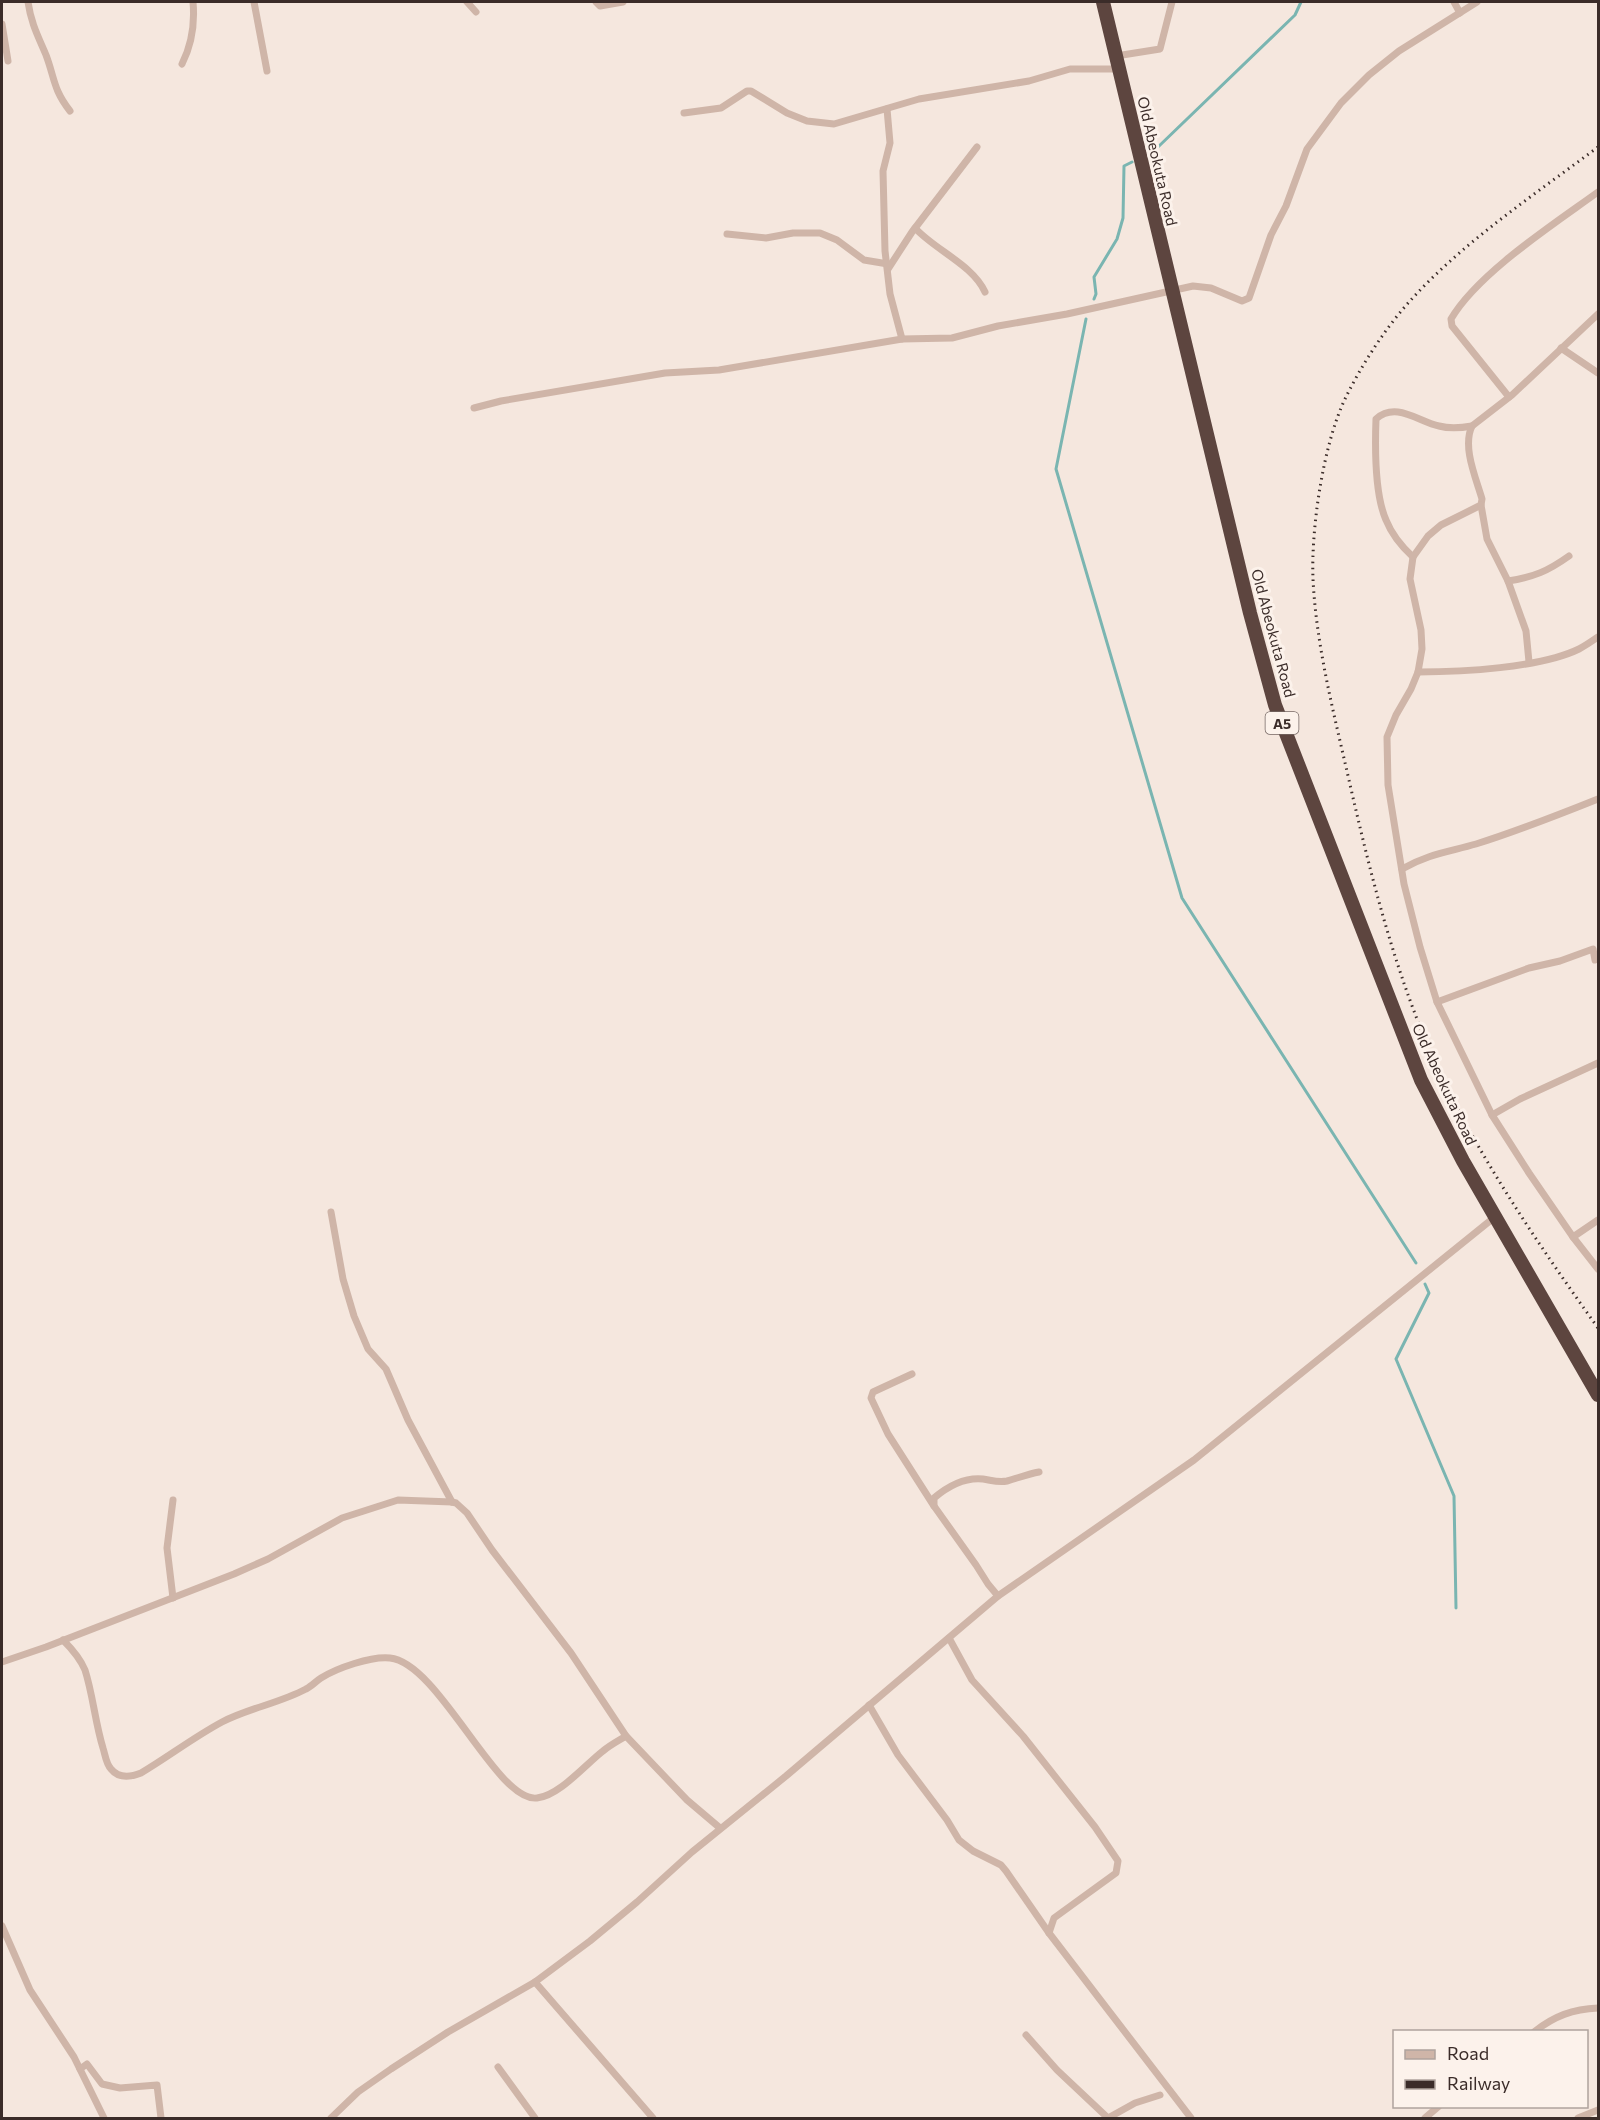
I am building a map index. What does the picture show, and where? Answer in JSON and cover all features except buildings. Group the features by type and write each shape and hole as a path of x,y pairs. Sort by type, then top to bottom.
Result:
{"highway":[{"name":"Old Abeokuta Road","path":"1103,2 1171,290 1275,705 1421,1080 1463,1161 1596,1386"}],"street":[{"path":"28,2 34,31 46,56 56,92 70,111"},
{"path":"182,64 189,49 193,29 193,2"},
{"path":"254,2 267,71"},
{"path":"467,2 476,12"},
{"path":"596,2 600,6 623,2"},
{"path":"684,113 721,108 747,91 756,93 787,113 807,121 823,124 845,121 919,99 1029,81 1070,69 1117,63 1160,49 1173,2"},
{"path":"1454,2 1460,13"},
{"path":"474,408 501,401 665,373 719,370 902,339 952,338 998,326 1067,314 1171,290 1201,286 1242,301 1249,298 1270,235 1286,206 1307,149 1341,103 1376,69 1399,51 1477,2"},
{"path":"2,24 8,62"},
{"path":"887,109 890,143 883,171 888,267 890,294 902,339"},
{"path":"888,267 976,147"},
{"path":"1509,398 1452,326 1451,319 1481,284 1515,253 1599,192"},
{"path":"915,228 980,280 985,292"},
{"path":"727,234 766,238 793,233 820,233 837,240 864,260 888,267"},
{"path":"1413,557 1395,539 1385,519 1379,486 1376,419 1386,414 1403,412 1445,428 1472,426 1509,398 1599,314"},
{"path":"1561,348 1599,373"},
{"path":"1472,426 1468,443 1482,499 1487,539 1508,581 1526,631 1529,662"},
{"path":"1481,505 1441,525 1428,536 1413,557 1410,579 1421,630 1422,649 1418,672 1387,737 1388,785 1402,869 1420,947 1437,1002 1492,1115 1573,1237 1599,1269"},
{"path":"1508,581 1531,577 1550,570 1569,556"},
{"path":"1418,672 1463,671 1555,657 1579,649 1599,637"},
{"path":"1402,869 1434,854 1475,844 1552,818 1599,799"},
{"path":"1437,1002 1510,975 1593,949 1595,960"},
{"path":"1492,1115 1599,1063"},
{"path":"331,1212 343,1280 354,1316 368,1349 386,1369 408,1420 452,1502"},
{"path":"331,2118 358,2092 391,2069 448,2032 535,1982 638,1902 720,1828 786,1776 999,1596 1194,1460 1496,1216"},
{"path":"1573,1237 1599,1220"},
{"path":"912,1374 873,1392 871,1398 888,1434 934,1506 988,1584 999,1596"},
{"path":"934,1506 934,1498 952,1485 981,1479 1005,1481 1040,1472"},
{"path":"173,1500 167,1548 173,1598"},
{"path":"2,1662 173,1598 268,1558 342,1518 398,1500 452,1502 467,1513 492,1550 571,1653 626,1736 687,1800 720,1828"},
{"path":"949,1638 972,1680 1023,1736 1063,1785 1118,1861 1116,1873 1053,1918 1049,1933"},
{"path":"63,1640 81,1661 86,1673 96,1726 106,1760 111,1769 125,1777 133,1777 149,1768 221,1723 306,1689 330,1673 354,1664 382,1659 399,1660 413,1668 492,1765 520,1794 527,1798 546,1796 604,1750 626,1736"},
{"path":"869,1705 898,1755 947,1820 959,1840 973,1851 1000,1865 1049,1933 1191,2118"},
{"path":"2,1926 30,1990 80,2069 104,2118"},
{"path":"535,1982 653,2118"},
{"path":"1535,2030 1563,2013 1599,2008"},
{"path":"1026,2035 1057,2070 1108,2118 1135,2103 1160,2095"},
{"path":"80,2069 87,2064 102,2084 120,2088 157,2085 161,2118"},
{"path":"498,2067 535,2118"},
{"path":"1425,2118 1437,2108"},
{"path":"1578,2118 1599,2110"}],"waterway":[{"path":"1153,150 1295,15 1301,2"},
{"path":"1094,299 1096,294 1094,277 1117,239 1123,218 1124,166 1132,162"},
{"path":"1086,319 1056,469 1182,898 1416,1263"},
{"path":"1425,1284 1429,1293 1396,1359 1454,1496 1456,1608"}],"railway":[{"path":"1598,147 1452,259 1409,302 1382,336 1345,399 1330,440 1316,512 1313,559 1317,626 1335,721 1376,890 1413,1009 1446,1086 1480,1149 1537,1240 1598,1328"}]}
